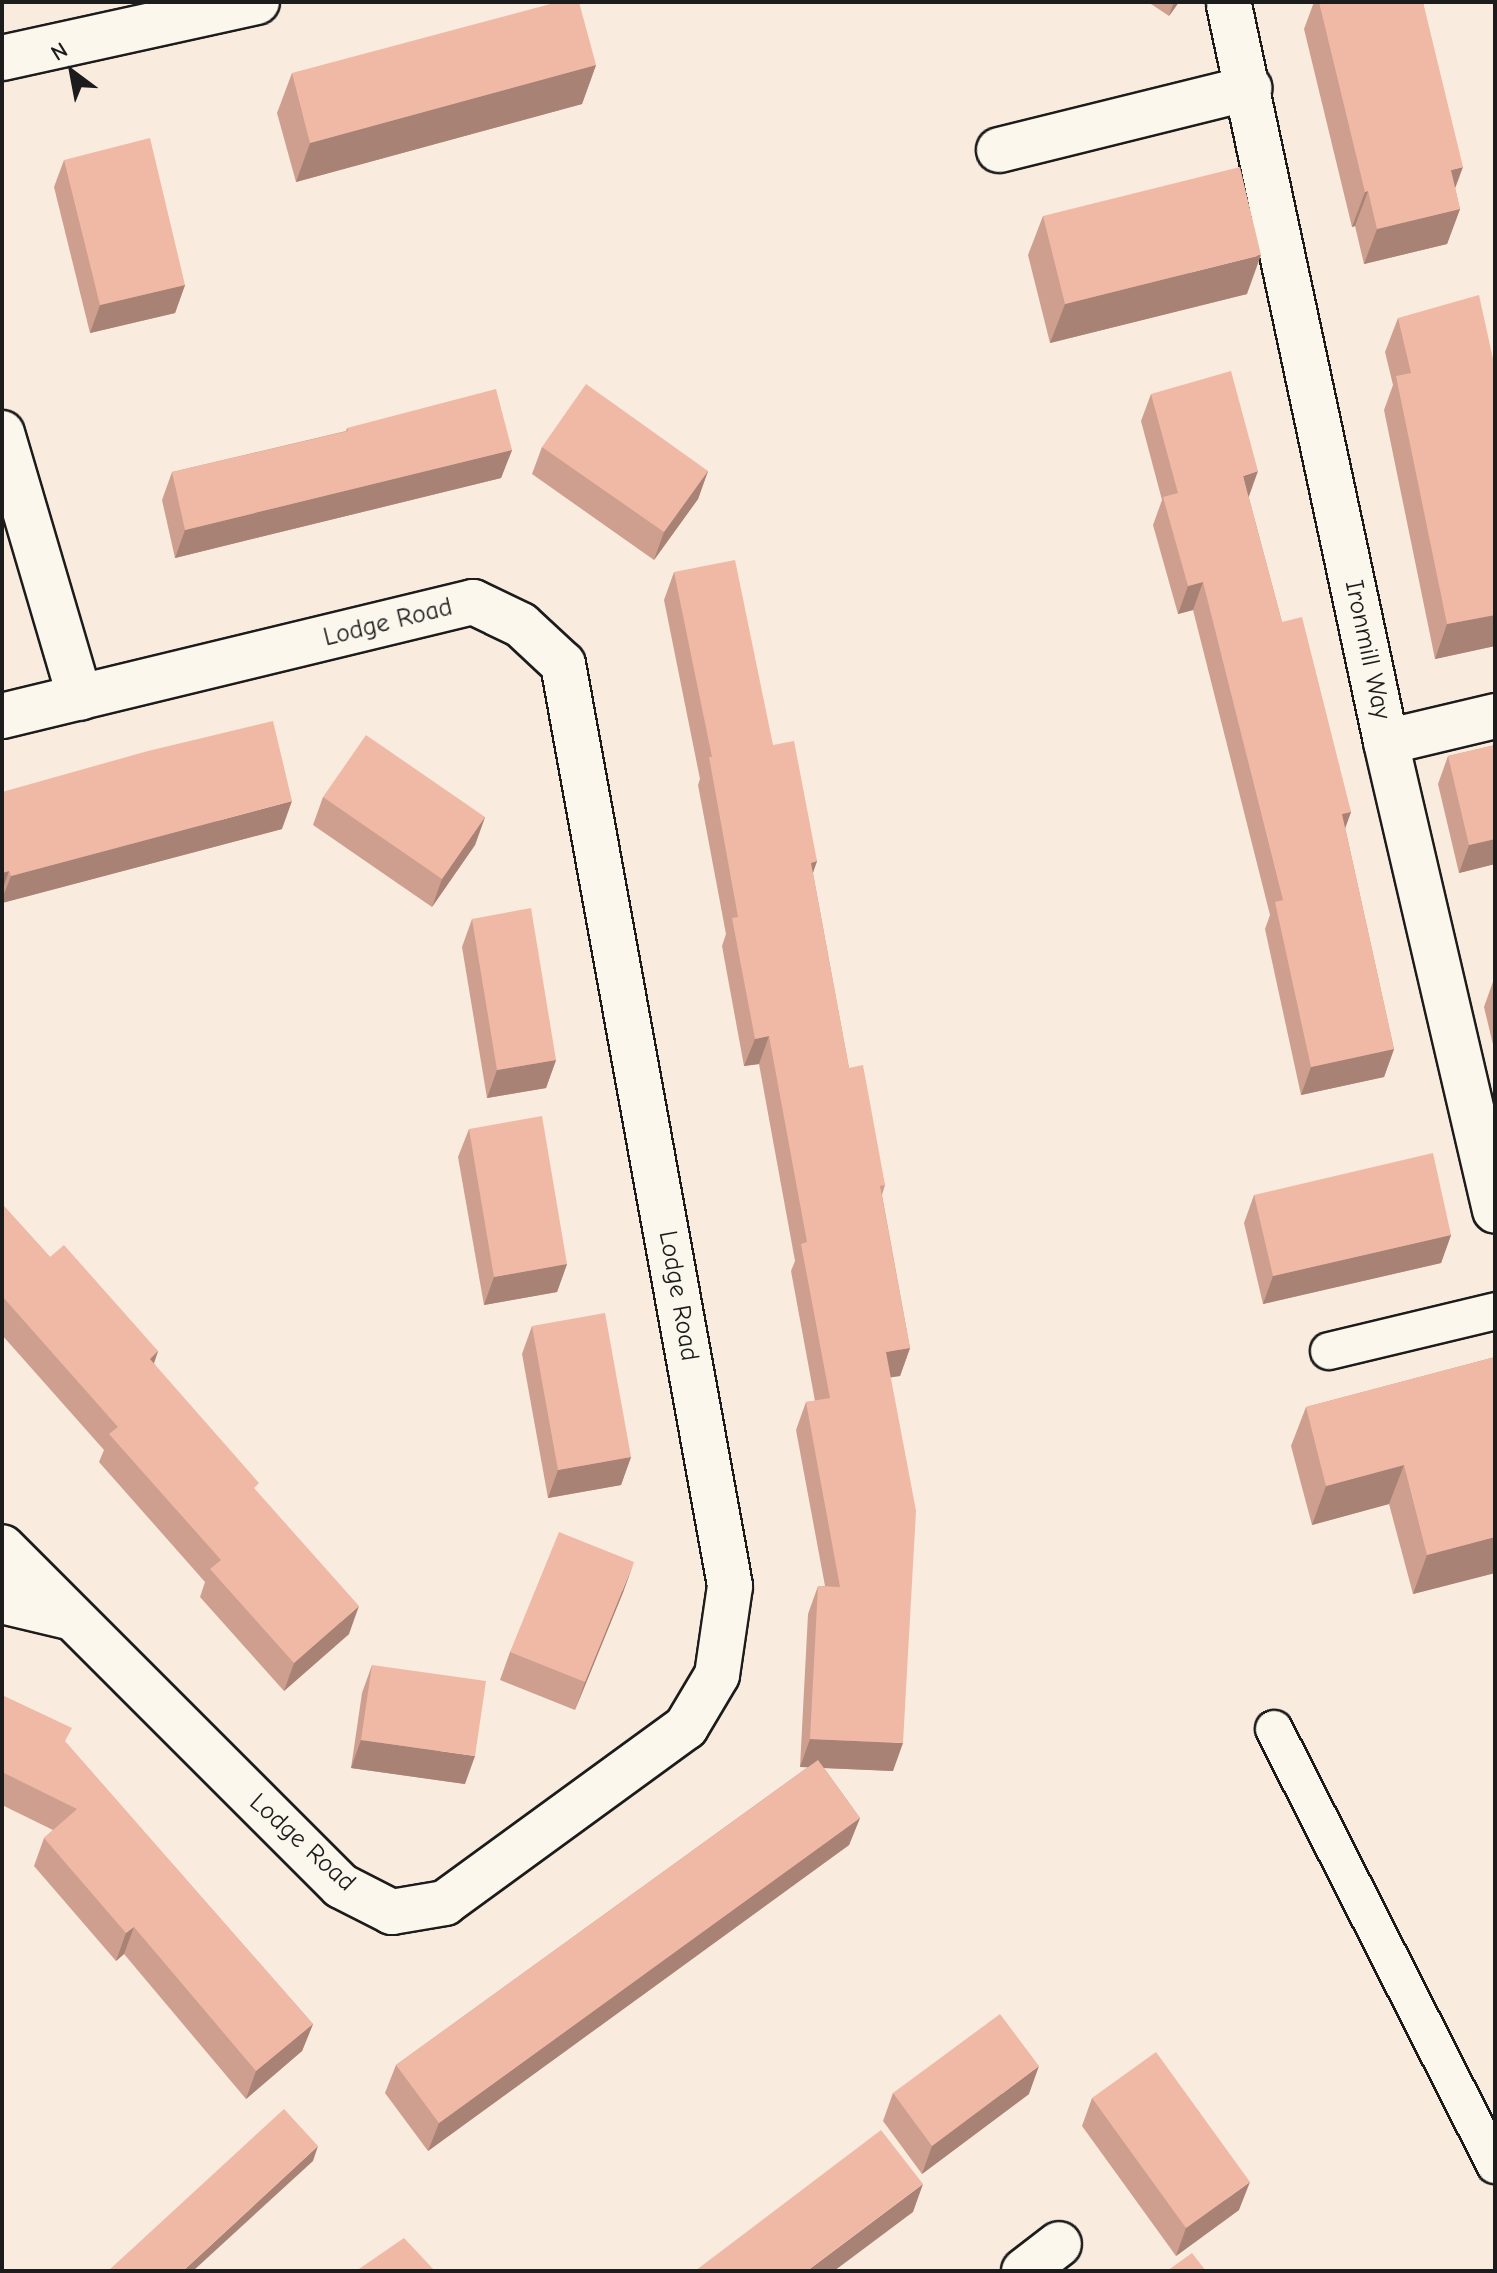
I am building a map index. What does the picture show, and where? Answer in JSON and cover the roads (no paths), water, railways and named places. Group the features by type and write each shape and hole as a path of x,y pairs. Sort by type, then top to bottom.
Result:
{"street":[{"path":"2,58 257,2"},
{"name":"Ironmill Way","path":"1229,5 1386,742 1495,1210"},
{"path":"999,150 1249,88"},
{"path":"2,433 80,698"},
{"name":"Lodge Road","path":"2,716 473,602 521,625 563,664 730,1586 717,1675 686,1727 445,1903 392,1912 341,1886 2,1547"},
{"path":"1386,742 1495,716"},
{"path":"2,1601 69,1617"},
{"path":"1024,2271 1059,2244"}],"lane":[{"path":"1329,1351 1495,1311"},
{"path":"1274,1729 1495,2165"}]}
